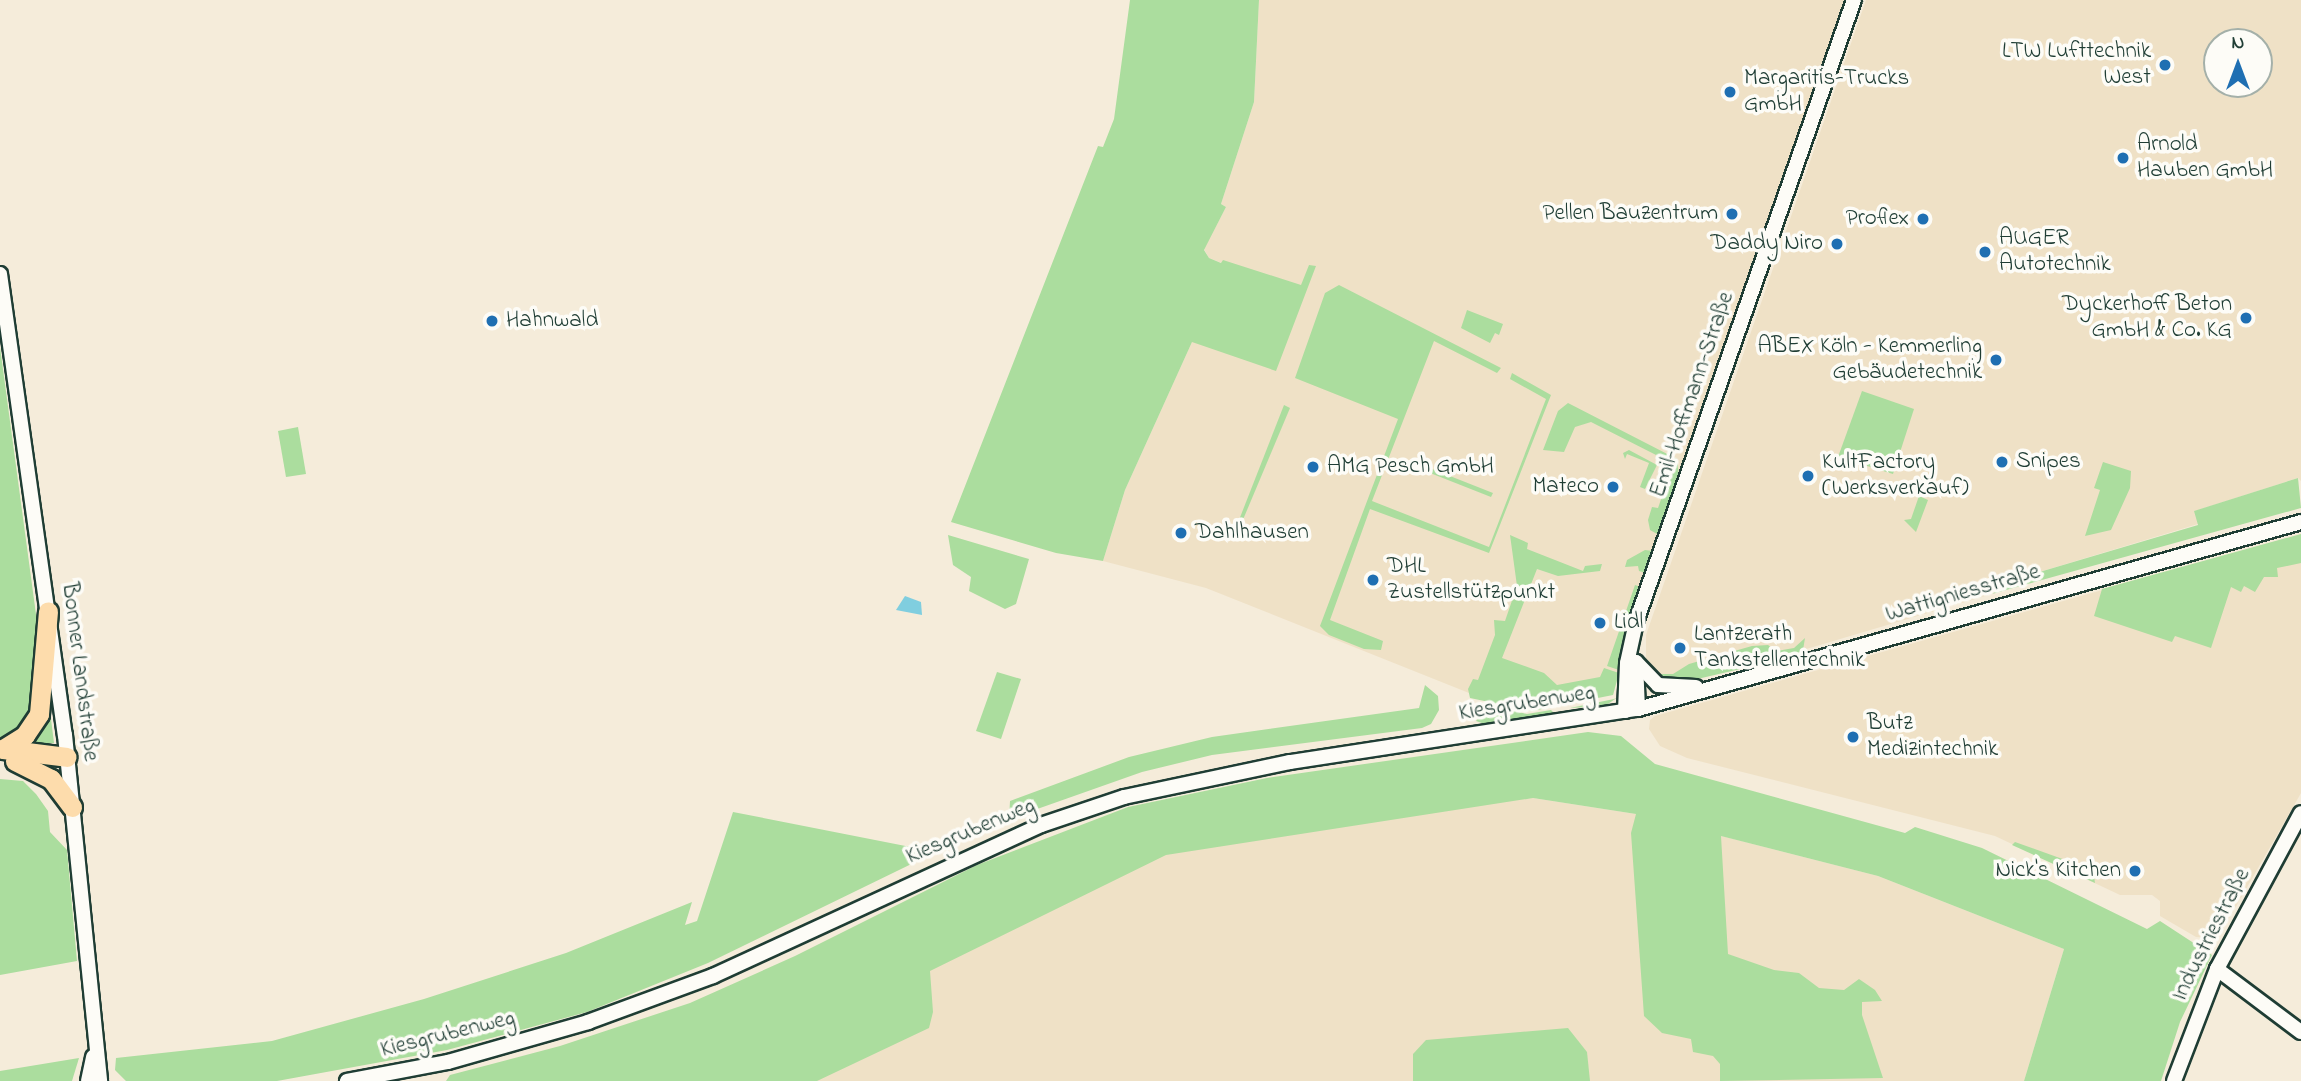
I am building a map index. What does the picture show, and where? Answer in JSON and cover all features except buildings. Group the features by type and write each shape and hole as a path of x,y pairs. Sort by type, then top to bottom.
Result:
{"highway":[{"path":"5,755 39,715 48,611"},
{"path":"5,755 67,757"},
{"path":"5,755 51,779 72,807"}],"main road":[{"name":"Emil-Hoffmann-Straße","path":"1631,710 1632,647 1636,622 1854,0"},
{"name":"Bonner Landstraße","path":"0,274 67,757 98,1080"},
{"name":"Wattigniesstraße","path":"1631,710 2301,522"},
{"name":"Emil-Hoffmann-Straße","path":"1631,710 1636,662 1632,647"},
{"path":"1636,662 1658,684 1670,688 1725,684"},
{"name":"Kiesgrubenweg","path":"347,1081 448,1062 588,1022 713,976 1018,835 1124,797 1290,762 1631,710"},
{"name":"Industriestraße","path":"2174,1081 2217,969 2301,813"},
{"path":"2217,969 2301,1032"}],"shaded area":[{"path":"1259,0 1845,0 1641,587 1613,695 1469,693 1206,588 1103,561 1125,490 1192,342 1303,294 1209,258 1204,249 1226,207 1221,204 1254,102"},
{"path":"1866,0 2301,0 2301,481 2298,478 2195,511 2198,524 2016,579 1992,594 1803,650 1664,679 1646,660 1646,635"},
{"path":"2301,534 2301,793 2222,931 2212,938 2196,937 2160,916 2160,901 2152,895 2120,895 1995,836 1687,758 1660,746 1649,729 1650,720 1655,716"},
{"path":"1533,798 1636,814 1878,876 2064,949 2024,1081 687,1081 1167,830"}],"green space":[{"path":"1130,0 1259,0 1254,102 1221,204 1226,207 1204,250 1209,258 1221,263 1223,260 1301,285 1309,265 1316,266 1276,371 1192,342 1125,490 1103,561 1056,553 951,522 1098,146 1103,147 1114,119"},
{"path":"1339,285 1501,368 1497,373 1434,341 1372,501 1489,547 1546,399 1510,379 1512,373 1551,395 1489,553 1370,509 1330,620 1383,641 1381,650 1364,649 1329,635 1320,626 1398,419 1295,378 1325,293"},
{"path":"1467,310 1503,324 1499,335 1495,333 1490,343 1461,328"},
{"path":"0,347 42,659 29,721 0,738"},
{"path":"1862,391 1914,409 1893,474 1838,457"},
{"path":"1568,403 1677,459 1679,476 1659,535 1650,530 1648,520 1652,507 1658,508 1674,462 1665,467 1662,458 1591,422 1575,427 1564,452 1543,450 1558,411"},
{"path":"1284,405 1290,408 1242,522 1239,520"},
{"path":"298,427 306,474 286,477 278,431"},
{"path":"1629,450 1657,465 1645,489 1640,487 1649,463 1627,454 1625,459 1623,453"},
{"path":"2103,462 2131,471 2130,488 2111,530 2085,536 2100,490 2094,488"},
{"path":"1422,465 1493,493 1491,497 1420,469"},
{"path":"2298,478 2301,508 1992,594 2016,579 2198,525 2194,511"},
{"path":"1919,496 1928,500 1916,532 1904,520 1911,519"},
{"path":"2301,534 2301,563 2277,568 2278,577 2264,577 2255,592 2244,586 2241,592 2231,587 2211,648 2175,636 2172,642 2094,616 2102,589"},
{"path":"948,535 1029,559 1016,604 1005,609 969,591 971,577 953,565"},
{"path":"1510,535 1528,543 1527,549 1583,571 1585,566 1602,564 1600,571 1558,576 1537,569 1502,658 1544,673 1557,685 1600,677 1604,668 1619,673 1613,695 1532,711 1470,698 1468,689 1473,679 1478,680 1495,635 1494,620 1505,621 1517,586"},
{"path":"1645,550 1653,551 1646,573 1639,571 1638,566 1625,567 1627,560"},
{"path":"1635,585 1641,587 1624,637 1619,670 1607,666"},
{"path":"1805,638 1803,650 1793,656 1762,664 1680,683 1660,679 1658,674 1673,674 1689,664 1752,646 1768,645 1776,651 1794,648"},
{"path":"997,672 1021,679 1001,739 976,731"},
{"path":"1425,685 1438,696 1439,710 1431,724 1422,728 1212,755 1142,772 1009,819 1010,801 1129,757 1212,737 1419,708"},
{"path":"1618,697 1605,706 1570,708 1614,699"},
{"path":"1497,707 1527,714 1551,710 1554,713 1488,725 1476,721 1485,709"},
{"path":"50,711 54,743 29,744 48,712"},
{"path":"1588,732 1621,736 1655,764 1905,833 1915,827 1982,848 2147,929 2160,921 2212,955 2180,1022 2161,1081 2024,1081 2064,949 1878,876 1721,836 1728,954 1774,970 1799,973 1819,988 1844,990 1859,979 1875,990 1882,1001 1862,1002 1862,1015 1883,1078 1720,1081 1720,1064 1713,1056 1693,1052 1691,1039 1662,1033 1644,1016 1631,833 1636,814 1533,798 1166,855 930,971 933,1012 929,1028 817,1081 446,1081 450,1075 560,1046 690,1003 795,956 977,865 1128,807 1267,778"},
{"path":"0,779 23,781 36,794 48,811 50,832 67,850 77,961 0,975"},
{"path":"733,812 936,852 708,963 587,1012 447,1050 277,1081 126,1081 115,1070 116,1058 272,1041 424,999 566,953 692,902 685,925 697,921"},
{"path":"2015,842 2093,870 2095,883 2012,845"},
{"path":"1568,1028 1587,1052 1590,1081 1413,1081 1413,1054 1426,1040"},
{"path":"79,1058 72,1081 0,1081 0,1071"}],"water":[{"path":"905,596 921,602 922,615 896,610"}],"place":[{"name":"LTW Lufttechnik West","path":"2165,65"},
{"name":"Margaritis-Trucks GmbH","path":"1730,92"},
{"name":"Arnold Hauben GmbH","path":"2123,158"},
{"name":"Pellen Bauzentrum","path":"1732,214"},
{"name":"Proflex","path":"1923,219"},
{"name":"Daddy Niro","path":"1837,244"},
{"name":"AUGER Autotechnik","path":"1985,252"},
{"name":"Dyckerhoff Beton GmbH & Co. KG","path":"2246,318"},
{"name":"Hahnwald","path":"492,321"},
{"name":"ABEX Köln - Kemmerling Gebäudetechnik","path":"1996,360"},
{"name":"Snipes","path":"2002,462"},
{"name":"AMG Pesch GmbH","path":"1313,467"},
{"name":"KultFactory (Werksverkauf)","path":"1808,476"},
{"name":"Mateco","path":"1613,487"},
{"name":"Dahlhausen","path":"1181,533"},
{"name":"DHL Zustellstützpunkt","path":"1373,580"},
{"name":"Lidl","path":"1600,623"},
{"name":"Lantzerath Tankstellentechnik","path":"1680,648"},
{"name":"Butz Medizintechnik","path":"1853,737"},
{"name":"Nick's Kitchen","path":"2135,871"}]}
